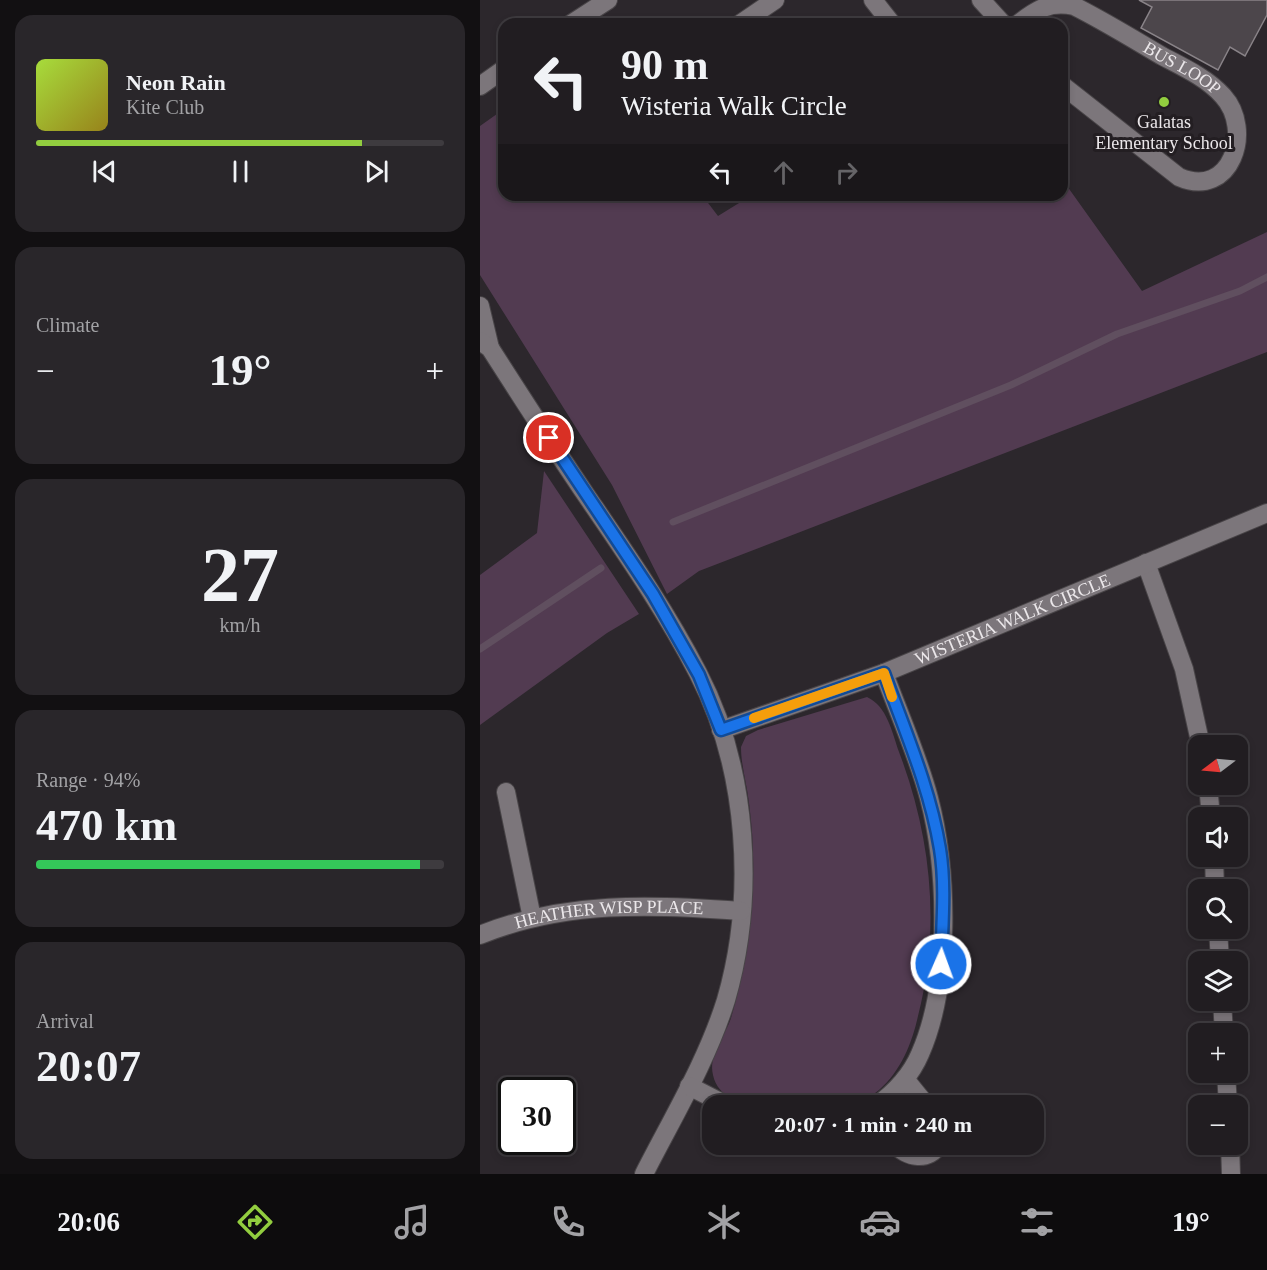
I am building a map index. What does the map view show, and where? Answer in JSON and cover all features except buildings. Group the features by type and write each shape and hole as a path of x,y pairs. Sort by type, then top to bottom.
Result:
{"street":[{"path":"580,18 608,0"},
{"path":"745,13 775,0"},
{"path":"873,0 887,18"},
{"path":"981,0 998,18"},
{"name":"BUS LOOP","path":"1027,18 1047,5 1062,3 1074,6 1207,82 1223,95 1237,119 1239,127 1236,146 1229,164 1216,178 1204,182 1190,182 1179,177 1068,90"},
{"path":"480,86 498,73"},
{"path":"480,306 485,345 653,594 699,675 732,765 739,809 743,859 736,956 726,1000 710,1044 644,1174"},
{"name":"WISTERIA WALK CIRCLE","path":"721,730 884,673 1267,513"},
{"path":"1146,563 1184,669 1199,735"},
{"path":"884,673 928,796 940,850 944,903 941,964 930,1023 920,1055 905,1079 888,1095"},
{"path":"506,792 532,918"},
{"name":"HEATHER WISP PLACE","path":"480,935 532,918 611,906 680,906 741,911"},
{"path":"905,1079 918,1095"},
{"path":"689,1086 707,1095"},
{"path":"909,1155 914,1157 928,1155"},
{"path":"1231,1155 1232,1174"}],"shaded area":[{"path":"498,113 498,201 707,201 718,216 742,201 1068,201 1068,187 1142,291 1267,232 1267,352 699,571 667,594 612,485 480,275 480,126"},
{"path":"544,471 639,614 607,633 480,725 480,575 537,533"},
{"path":"867,697 874,701 884,713 910,784 919,816 929,882 931,916 925,983 918,1016 904,1056 894,1074 872,1095 726,1095 720,1090 713,1075 715,1053 731,1018 735,1003 745,958 750,920 753,842 741,747 746,736 758,730"}],"waterway":[{"path":"673,522 1011,385 1117,334 1240,291 1267,277"},
{"path":"480,649 601,568"}],"slow traffic":[{"path":"754,718 884,673 892,697"}],"place":[{"name":"Galatas Elementary School","path":"1164,102"}],"route":[{"path":"549,438 653,594 699,675 721,730 884,673 928,796 940,850 944,903 941,964"}]}
